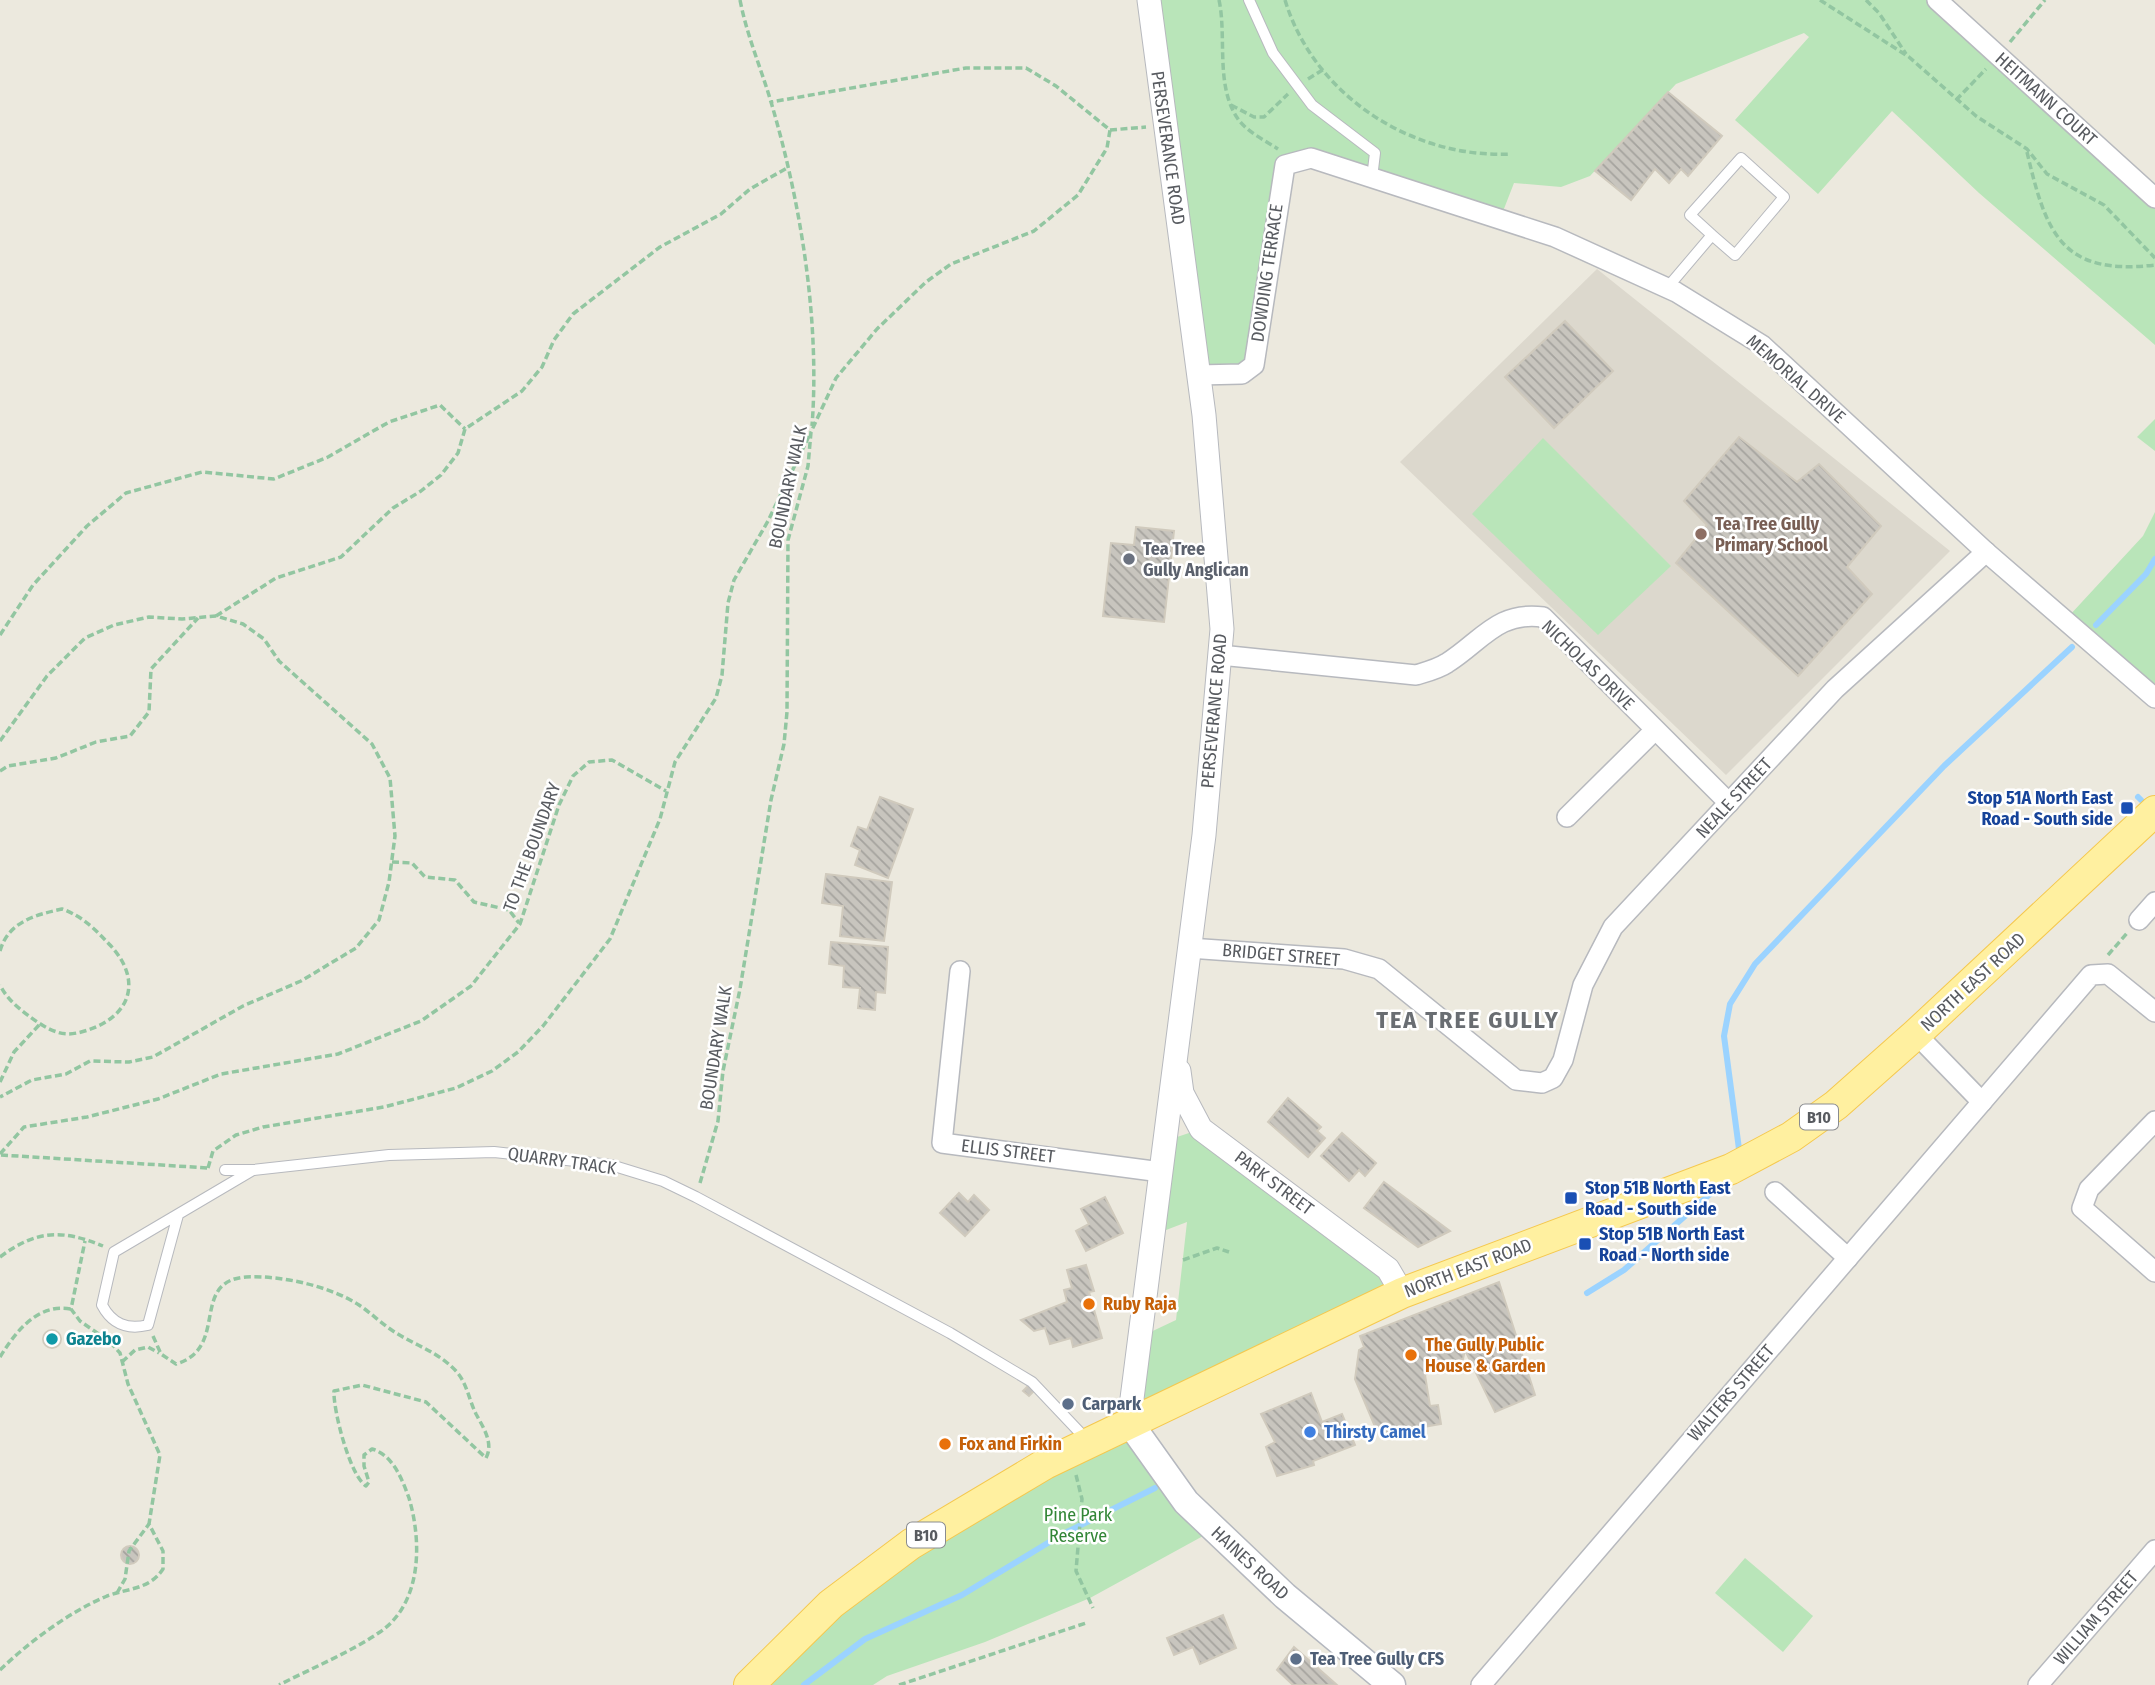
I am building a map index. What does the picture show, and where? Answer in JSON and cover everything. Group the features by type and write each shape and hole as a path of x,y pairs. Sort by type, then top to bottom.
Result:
{"main road":[{"name":"NORTH EAST ROAD","path":"749,1685 831,1604 911,1544 1079,1447 1402,1293 1731,1169 1791,1137 1836,1105 1916,1034 2155,811"},
{"name":"HAINES ROAD","path":"1129,1422 1186,1502 1285,1596 1392,1685"}],"street":[{"name":"PERSEVERANCE ROAD","path":"1129,1422 1203,835 1222,629 1198,375 1149,0"},
{"name":"HEITMANN COURT","path":"1937,0 2155,198"},
{"name":"MEMORIAL DRIVE","path":"1311,158 1555,237 1667,288 1762,345 1986,552 2155,698"},
{"name":"DOWDING TERRACE","path":"1198,375 1242,374 1254,365 1285,165 1311,158"},
{"name":"NEALE STREET","path":"1542,1083 1553,1078 1563,1060 1583,985 1613,927 1835,689 1986,552"},
{"name":"NICHOLAS DRIVE","path":"1220,655 1416,675 1445,664 1499,623 1524,615 1543,617 1728,803"},
{"path":"1567,817 1655,730"},
{"path":"2139,920 2155,902"},
{"name":"BRIDGET STREET","path":"1189,948 1345,959 1379,969 1516,1080 1542,1083"},
{"name":"ELLIS STREET","path":"960,971 942,1143 1161,1172"},
{"path":"2091,975 2108,974 2155,1012"},
{"name":"WALTERS STREET","path":"1481,1685 2091,975"},
{"path":"1916,1034 1982,1102"},
{"name":"PARK STREET","path":"1176,1054 1182,1093 1201,1129 1388,1269 1402,1293"},
{"path":"2155,1121 2090,1189 2082,1208 2155,1272"},
{"path":"1165,1141 1180,1131 1201,1129"},
{"path":"1775,1192 1848,1258"},
{"name":"WILLIAM STREET","path":"2038,1685 2155,1550"}],"lane":[{"path":"1249,0 1273,52 1296,86 1312,105 1375,153 1372,178"},
{"path":"1741,158 1784,197 1735,255 1712,235 1690,215 1741,158"},
{"path":"1667,288 1712,235"},
{"name":"QUARRY TRACK","path":"148,1325 137,1327 116,1322 102,1305 114,1252 253,1170 389,1155 494,1152 611,1165 663,1181 696,1196 950,1333 1032,1382 1079,1447"},
{"path":"225,1170 253,1170"},
{"path":"148,1325 178,1215"}],"path":[{"path":"208,1168 213,1151 236,1135 263,1127 384,1107 456,1088 492,1071 518,1052 543,1026 610,939 660,820 666,790 685,741 716,698 722,675 728,603 734,580 768,521 811,432 814,353 797,213 771,102 747,38 740,0"},
{"path":"1219,0 1224,23 1223,64 1230,104 1239,121 1283,152 1311,158"},
{"path":"1285,0 1301,37 1324,69 1363,111 1421,141 1448,150 1478,156 1511,154"},
{"path":"1821,0 1909,57 1956,100 2027,149 2047,174 2104,205 2155,258"},
{"path":"1866,0 1879,13 1909,57"},
{"path":"1956,100 1998,56 2045,0"},
{"path":"771,102 966,68 1026,68 1056,86 1110,130 1165,124"},
{"path":"1230,104 1254,117 1264,117 1296,86 1324,69"},
{"name":"BOUNDARY WALK","path":"696,1196 718,1121 723,1071 740,989 771,800 784,744 787,712 788,540 808,466 811,432 836,379 877,329 926,282 951,264 1034,231 1078,195 1107,148 1110,130"},
{"path":"2027,149 2043,211 2054,234 2070,251 2108,268 2155,265"},
{"path":"216,616 276,578 341,557 393,508 442,475 458,453 465,429 522,391 542,367 554,340 573,314 660,247 721,214 750,189 787,168"},
{"path":"0,635 33,585 87,526 126,493 202,472 275,479 328,457 389,422 440,405 465,429"},
{"path":"0,741 47,676 85,638 114,625 149,617 216,616 243,624 264,639 279,662 372,744 390,778 395,836 379,920 356,948 301,981 212,1022 153,1057 129,1062 90,1061 66,1074 32,1080 0,1097"},
{"path":"0,771 16,765 56,758 96,741 130,736 149,712 151,669 198,618"},
{"name":"TO THE BOUNDARY","path":"0,1155 24,1127 88,1117 146,1102 221,1074 338,1054 421,1021 471,986 520,924 559,804 573,776 589,762 612,760 666,790"},
{"path":"392,862 412,863 425,877 456,880 474,902 509,910 520,924"},
{"path":"0,951 7,934 20,922 62,909 91,925 119,954 130,984 129,998 120,1011 101,1026 78,1033 59,1033 40,1024 14,1004 0,985"},
{"path":"2091,975 2139,920"},
{"path":"0,1082 14,1052 40,1024"},
{"path":"0,1155 128,1161 225,1170"},
{"path":"0,1257 30,1237 48,1234 85,1241 71,1309"},
{"path":"1183,1259 1217,1248 1229,1252"},
{"path":"122,1362 135,1350 148,1347 176,1364 192,1359 204,1345 213,1300 219,1289 232,1280 246,1277 325,1290 357,1304 394,1332 434,1351 457,1372 487,1436 486,1458 426,1402 362,1385 334,1391 333,1403 348,1456 358,1479 366,1486 369,1482 364,1455 372,1448 382,1451 392,1462 404,1485 416,1529 415,1577 403,1603 381,1631 279,1685"},
{"path":"0,1357 17,1331 38,1315 56,1306 71,1309 80,1321 110,1342 120,1353 128,1384 160,1455 149,1524 129,1551 125,1579 116,1594"},
{"path":"148,1325 161,1354"},
{"path":"1079,1447 1082,1499 1076,1571 1093,1608"},
{"path":"0,1670 48,1632 109,1595 151,1582 163,1569 163,1551 149,1524"},
{"path":"899,1685 1086,1623"}],"shaded area":[{"name":"Tea Tree Gully Primary School","path":"1597,269 1950,551 1726,775 1400,462"}],"green space":[{"path":"1153,0 1937,0 2155,198 2155,345 1979,193 1892,111 1818,194 1735,120 1809,37 1804,33 1676,84 1590,176 1561,187 1514,183 1500,219 1311,158 1286,165 1254,365 1198,375"},
{"path":"2155,419 2155,451 2137,437"},
{"path":"1543,438 1671,566 1598,635 1472,514"},
{"path":"2155,512 2155,698 2069,616 2143,536"},
{"path":"1201,1129 1402,1293 1129,1422 1140,1337 1176,1320 1187,1222 1153,1235 1165,1141"},
{"name":"Pine Park Reserve","path":"1129,1422 1214,1530 1090,1598 985,1642 887,1676 873,1685 749,1685 831,1604"},
{"path":"1745,1558 1813,1616 1783,1652 1715,1593"}],"building":[{"path":"1668,92 1722,136 1688,176 1681,169 1669,183 1655,169 1631,200 1595,171"},
{"path":"1565,321 1613,371 1554,428 1505,377"},
{"path":"1739,437 1797,482 1819,464 1881,526 1847,567 1872,594 1798,676 1676,563 1707,525 1684,501"},
{"path":"1136,527 1174,531 1164,622 1103,616 1111,543 1134,545"},
{"path":"880,797 913,809 888,878 855,865 860,850 851,846 858,827 867,830"},
{"path":"826,874 892,882 884,941 840,936 843,906 822,903"},
{"path":"831,942 888,947 885,993 876,992 875,1010 858,1008 860,988 843,987 844,966 829,964"},
{"path":"1288,1098 1321,1127 1317,1131 1325,1138 1308,1157 1268,1122"},
{"path":"1342,1133 1376,1163 1365,1176 1359,1170 1349,1181 1321,1156"},
{"path":"1384,1182 1450,1231 1418,1247 1364,1208"},
{"path":"959,1193 968,1202 974,1195 989,1210 965,1236 940,1213"},
{"path":"1105,1197 1123,1233 1086,1251 1076,1231 1089,1224 1081,1209"},
{"path":"1086,1265 1094,1291 1089,1292 1102,1338 1073,1347 1071,1338 1050,1344 1045,1328 1034,1331 1021,1320 1067,1302 1064,1290 1072,1288 1067,1270"},
{"name":"The Gully Public House & Garden","path":"1499,1282 1535,1395 1495,1412 1465,1350 1463,1359 1444,1368 1441,1362 1432,1366 1434,1370 1425,1375 1430,1406 1438,1405 1441,1424 1384,1434 1376,1429 1355,1379 1359,1350 1364,1347 1360,1336"},
{"name":"Gazebo","path":"52,1330 58,1333 61,1339 58,1345 52,1348 46,1345 43,1339 46,1333"},
{"path":"1032,1382 1037,1388 1029,1396 1023,1391"},
{"name":"Thirsty Camel","path":"1311,1393 1322,1422 1342,1414 1355,1445 1313,1461 1314,1465 1277,1476 1266,1447 1275,1442 1261,1414"},
{"path":"130,1546 136,1549 139,1555 136,1561 130,1564 124,1561 121,1555 124,1549"},
{"path":"1223,1615 1236,1648 1200,1664 1193,1647 1174,1655 1167,1638"},
{"name":"Tea Tree Gully CFS","path":"1294,1647 1337,1685 1293,1685 1277,1670"}],"waterway":[{"path":"2096,625 2146,574 2155,559"},
{"path":"1739,1149 1724,1036 1730,1004 1755,964 1944,766 2072,647"},
{"path":"2138,797 2141,800"},
{"path":"1587,1293 1624,1270 1719,1186"},
{"path":"804,1685 865,1639 962,1595 1061,1535 1155,1488"}],"place":[{"name":"Tea Tree Gully Primary School","path":"1701,534"},
{"name":"Tea Tree Gully Anglican","path":"1129,559"},
{"name":"Stop 51A North East Road - South side","path":"2127,808"},
{"name":"Stop 51B North East Road - South side","path":"1571,1198"},
{"name":"Stop 51B North East Road - North side","path":"1585,1244"},
{"name":"Ruby Raja","path":"1089,1304"},
{"name":"Gazebo","path":"52,1339"},
{"name":"The Gully Public House & Garden","path":"1411,1355"},
{"name":"Carpark","path":"1068,1404"},
{"name":"Thirsty Camel","path":"1310,1432"},
{"name":"Fox and Firkin","path":"945,1444"},
{"name":"Tea Tree Gully CFS","path":"1296,1659"}],"district":[{"name":"TEA TREE GULLY","path":"1468,1020"}]}
